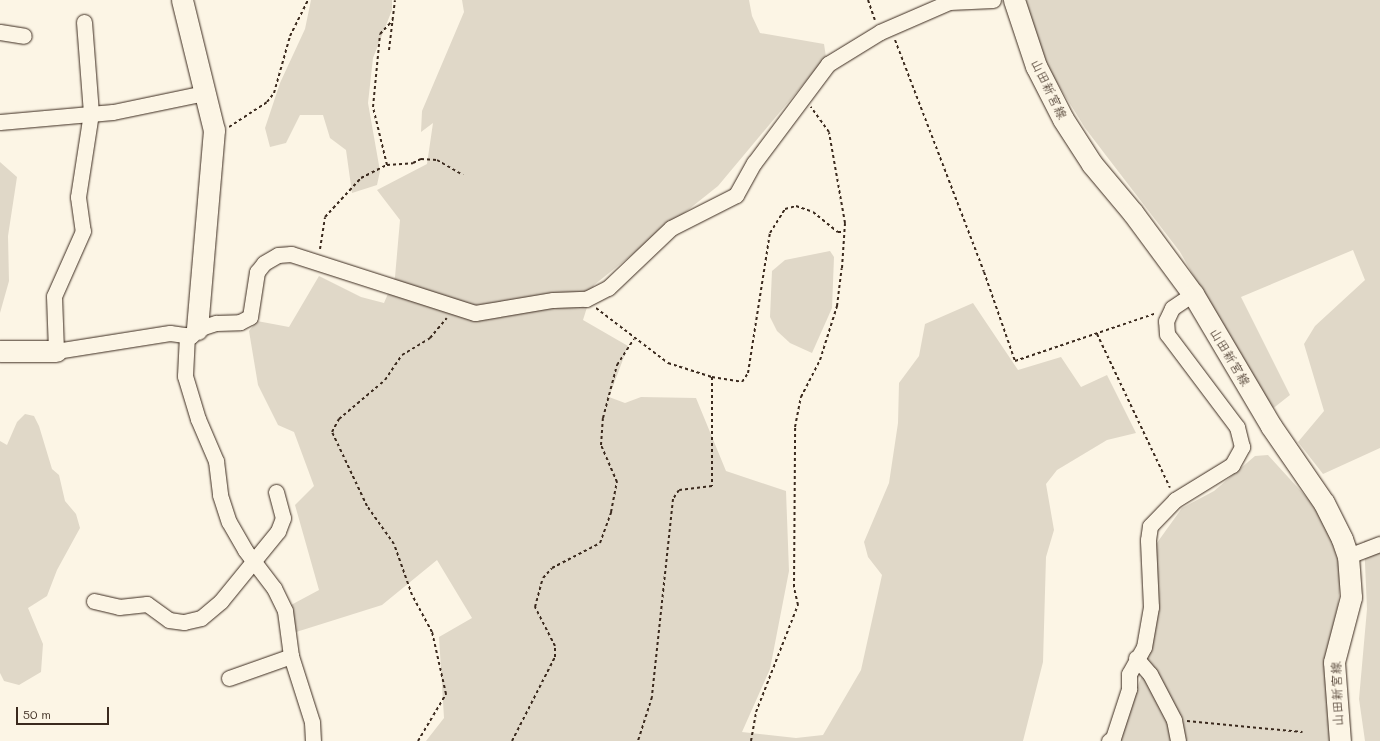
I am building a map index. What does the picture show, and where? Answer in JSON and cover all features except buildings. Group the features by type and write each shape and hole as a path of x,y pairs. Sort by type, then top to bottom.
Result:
{"main road":[{"path":"182,0 214,130 192,332"},
{"name":"山田新宮線","path":"1014,0 1036,66 1063,119 1092,164 1133,213 1192,294 1271,426 1324,503 1348,556 1351,597 1334,662 1340,741"},
{"path":"0,351 56,351"}],"street":[{"path":"84,22 92,113 78,198 83,231 54,296 56,351 170,333 192,332 240,322 250,317 257,272 264,263 278,255 291,254 475,313 553,300 586,299 608,288 671,228 736,195 754,163 828,64 885,31 949,2 993,0"},
{"path":"0,32 24,36"},
{"path":"0,122 113,112 205,93"},
{"path":"1109,741 1113,738 1129,689 1128,674 1144,646 1151,607 1148,540 1150,526 1175,500 1232,465 1242,447 1237,427 1167,334 1166,321 1172,308 1192,294"},
{"path":"192,332 185,376 198,419 216,461 220,495 228,522 253,560 274,588 284,611 291,656 312,722 313,741"},
{"path":"94,601 119,607 147,604 169,620 184,622 201,618 221,601 278,531 283,518 276,492"},
{"path":"1348,556 1380,544"},
{"path":"229,678 291,656"},
{"path":"1136,658 1150,674 1174,720 1178,741"}],"path":[{"path":"214,130 222,131 243,121 268,102 274,93 290,36 308,0"},
{"path":"389,50 395,0"},
{"path":"868,0 885,31 984,272 1015,361 1172,308"},
{"path":"387,165 373,107 380,34 392,20"},
{"path":"750,741 756,712 798,605 794,587 795,427 801,397 820,360 837,306 844,232 830,132 814,109 801,102"},
{"path":"320,264 320,240 324,217 361,178 387,165 413,163 421,159 437,160 462,175"},
{"path":"586,299 634,339 668,362 712,377 742,382 748,373 770,233 785,209 796,206 813,212 838,232 844,232"},
{"path":"418,741 446,694 432,632 412,595 394,544 367,506 332,432 339,419 385,380 402,355 430,338 445,323 451,306"},
{"path":"1097,334 1175,500"},
{"path":"512,741 555,657 555,646 535,607 543,578 552,568 600,543 611,512 617,482 601,445 603,418 617,365 634,339"},
{"path":"638,741 652,697 673,499 679,490 712,486 712,377"},
{"path":"1174,720 1302,732"}],"shaded area":[{"path":"311,0 392,0 392,10 373,58 368,103 380,171 377,185 352,193 346,150 330,138 323,115 300,115 286,143 270,147 265,128 280,83 305,29"},
{"path":"462,0 749,0 752,16 760,33 824,44 826,57 718,186 594,285 583,320 628,346 609,397 625,403 641,397 696,398 726,471 786,491 789,571 770,669 742,732 796,738 823,735 861,670 882,575 868,557 864,542 889,483 898,423 899,383 919,356 925,324 973,303 1018,370 1061,357 1081,387 1107,375 1136,433 1107,440 1057,470 1046,484 1054,530 1046,557 1043,662 1023,741 426,741 444,718 439,637 472,618 437,560 382,605 293,633 291,605 319,590 295,505 314,486 294,432 278,425 258,385 249,331 257,321 289,327 319,276 361,297 384,303 395,277 400,220 377,190 427,164 433,123 421,132 422,111 464,12"},
{"path":"1026,0 1380,0 1380,448 1323,474 1298,442 1324,411 1304,344 1315,326 1365,280 1353,250 1241,297 1290,395 1271,410 1180,252 1085,128 1043,60"},
{"path":"0,162 17,177 8,236 9,281 0,313"},
{"path":"830,251 834,257 832,308 812,353 790,343 777,331 770,317 772,271 785,260"},
{"path":"25,414 34,416 39,426 52,469 59,475 65,501 76,514 80,528 57,570 47,596 28,608 43,644 41,672 19,685 4,681 0,673 0,441 7,445 17,422"},
{"path":"1268,455 1309,500 1327,527 1341,570 1338,605 1325,657 1331,741 1121,741 1124,721 1142,675 1154,547 1182,508 1214,491 1255,456"},
{"path":"1380,538 1380,741 1365,741 1359,699 1367,609 1364,541"}]}
